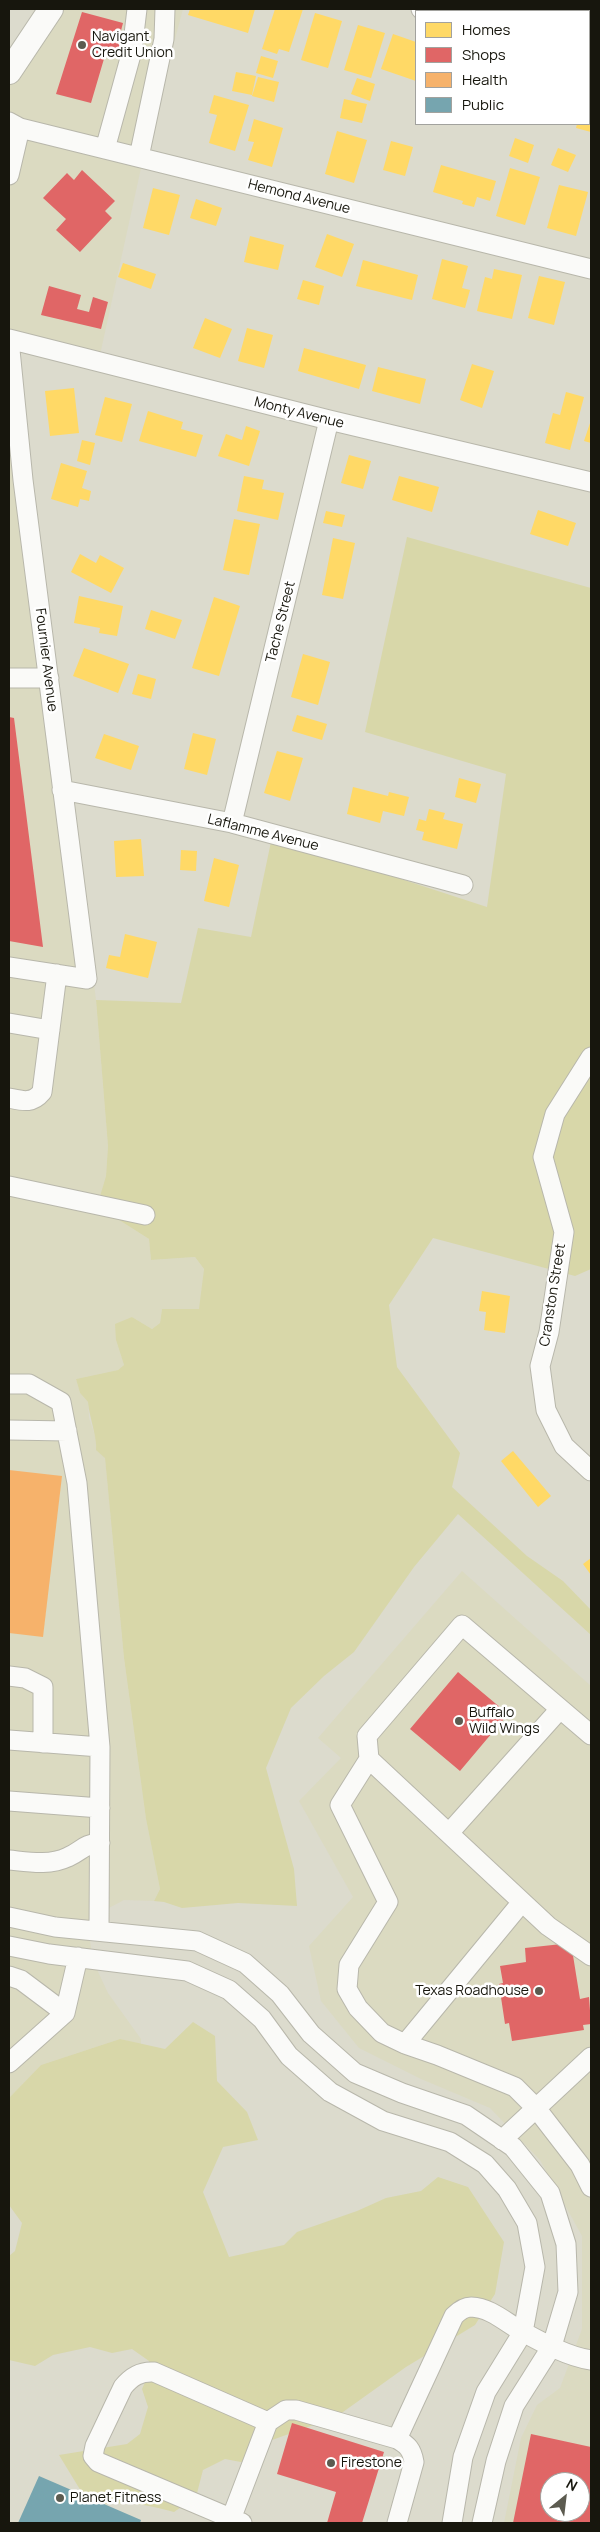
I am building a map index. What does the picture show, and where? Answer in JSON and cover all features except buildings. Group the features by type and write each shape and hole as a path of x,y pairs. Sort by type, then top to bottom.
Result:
{"main road":[{"path":"9,72 51,9"}],"street":[{"path":"105,149 132,51 137,9"},
{"path":"139,157 164,39 165,9"},
{"path":"9,175 15,125"},
{"name":"Hemond Avenue","path":"15,125 591,269"},
{"name":"Monty Avenue","path":"9,340 329,420 591,482"},
{"name":"Fournier Avenue","path":"9,340 16,474 49,678 87,979 57,974"},
{"name":"Tache Street","path":"232,823 329,420"},
{"path":"9,678 49,678"},
{"name":"Laflamme Avenue","path":"62,790 232,823 463,885"},
{"path":"9,966 57,974 42,1092 36,1099 25,1101 9,1098"},
{"path":"9,1023 50,1030"},
{"name":"Cranston Street","path":"591,1057 556,1114 543,1158 564,1232 550,1332 540,1366 546,1410 564,1446 591,1470"},
{"path":"9,1186 145,1214"},
{"path":"9,1384 29,1384 61,1402 76,1483 100,1747 99,1930"},
{"path":"9,1430 66,1431"},
{"path":"591,1735 462,1625 367,1736 369,1759 340,1805 388,1902 349,1964 346,1988 358,2008 382,2033 405,2044 515,2087 536,2108 580,2165 591,2187"},
{"path":"9,1676 25,1678 43,1687 43,1743"},
{"path":"449,1833 560,1709"},
{"path":"9,1740 100,1747"},
{"path":"369,1759 548,1926 591,1956"},
{"path":"9,1801 100,1808"},
{"path":"9,1860 46,1864 68,1857 88,1843 100,1843"},
{"path":"405,2044 522,1902"},
{"path":"9,1916 55,1927 197,1941 245,1963 280,1994 311,2034 355,2073 402,2093 466,2115 513,2147 550,2193 566,2244 568,2292 552,2346 514,2406 496,2461 482,2523"},
{"path":"9,1946 78,1958 187,1972 229,1990 262,2019 289,2056 330,2092 383,2121 450,2142 485,2164 508,2189 527,2223 535,2267 523,2332 486,2392 463,2457 452,2523"},
{"path":"9,2062 65,2013 78,1958"},
{"path":"9,1976 21,1980 65,2013"},
{"path":"502,2140 591,2057"},
{"path":"397,2439 454,2316 461,2310 469,2307 490,2312 523,2332 552,2346 581,2359 591,2360"},
{"path":"268,2422 154,2372 146,2372 137,2374 123,2387 95,2446 93,2456 98,2462 237,2521 268,2422 286,2410 296,2410 397,2439 406,2444 412,2452 414,2462 397,2523"}],"shaded area":[{"path":"50,9 183,9 143,159 98,364 15,343 96,1000 108,1146 106,1176 97,1206 149,1239 151,1260 195,1257 204,1269 200,1309 162,1309 160,1323 152,1329 132,1317 116,1340 124,1365 118,1370 76,1379 80,1393 88,1402 89,1418 98,1444 105,1457 124,1658 146,1819 160,1889 154,1901 124,1900 105,1910 90,1922 90,1941 93,1961 108,1993 141,2039 141,2045 120,2039 41,2065 9,2098 9,62"},
{"path":"462,1571 591,1686 591,2523 504,2523 521,2438 537,2405 560,2388 582,2329 582,2236 540,2160 490,2108 421,2079 359,2048 321,2001 309,1946 353,1897 299,1801 341,1758 318,1738"}],"green space":[{"path":"407,537 591,588 591,1269 575,1276 433,1238 389,1305 397,1367 460,1453 452,1487 527,1556 563,1581 591,1610 591,1635 458,1514 414,1567 354,1652 324,1676 291,1708 266,1768 294,1869 297,1906 238,1903 182,1908 154,1901 160,1889 146,1819 124,1658 105,1458 96,1450 96,1440 88,1402 80,1393 76,1379 118,1370 124,1365 116,1340 115,1324 132,1317 152,1329 160,1323 162,1309 199,1309 204,1269 195,1257 151,1260 149,1239 97,1206 106,1176 108,1146 96,1000 181,1003 198,928 251,937 272,837 487,907 506,774 365,732"},
{"path":"193,2022 215,2036 217,2081 247,2112 258,2140 223,2147 203,2192 229,2257 284,2245 297,2232 357,2211 386,2198 421,2191 438,2177 468,2187 504,2242 495,2294 475,2325 406,2367 336,2417 261,2444 246,2463 225,2459 203,2470 196,2497 174,2512 133,2504 90,2506 59,2455 127,2444 140,2434 148,2407 142,2389 150,2371 149,2361 132,2349 112,2353 90,2347 53,2355 35,2366 9,2360 9,2256 15,2251 22,2223 9,2205 9,2098 41,2065 120,2039 165,2049"}],"place":[{"name":"Navigant Credit Union","path":"82,45"},
{"name":"Buffalo Wild Wings","path":"459,1721"},
{"name":"Texas Roadhouse","path":"539,1991"},
{"name":"Firestone","path":"331,2463"},
{"name":"Planet Fitness","path":"60,2498"}]}
